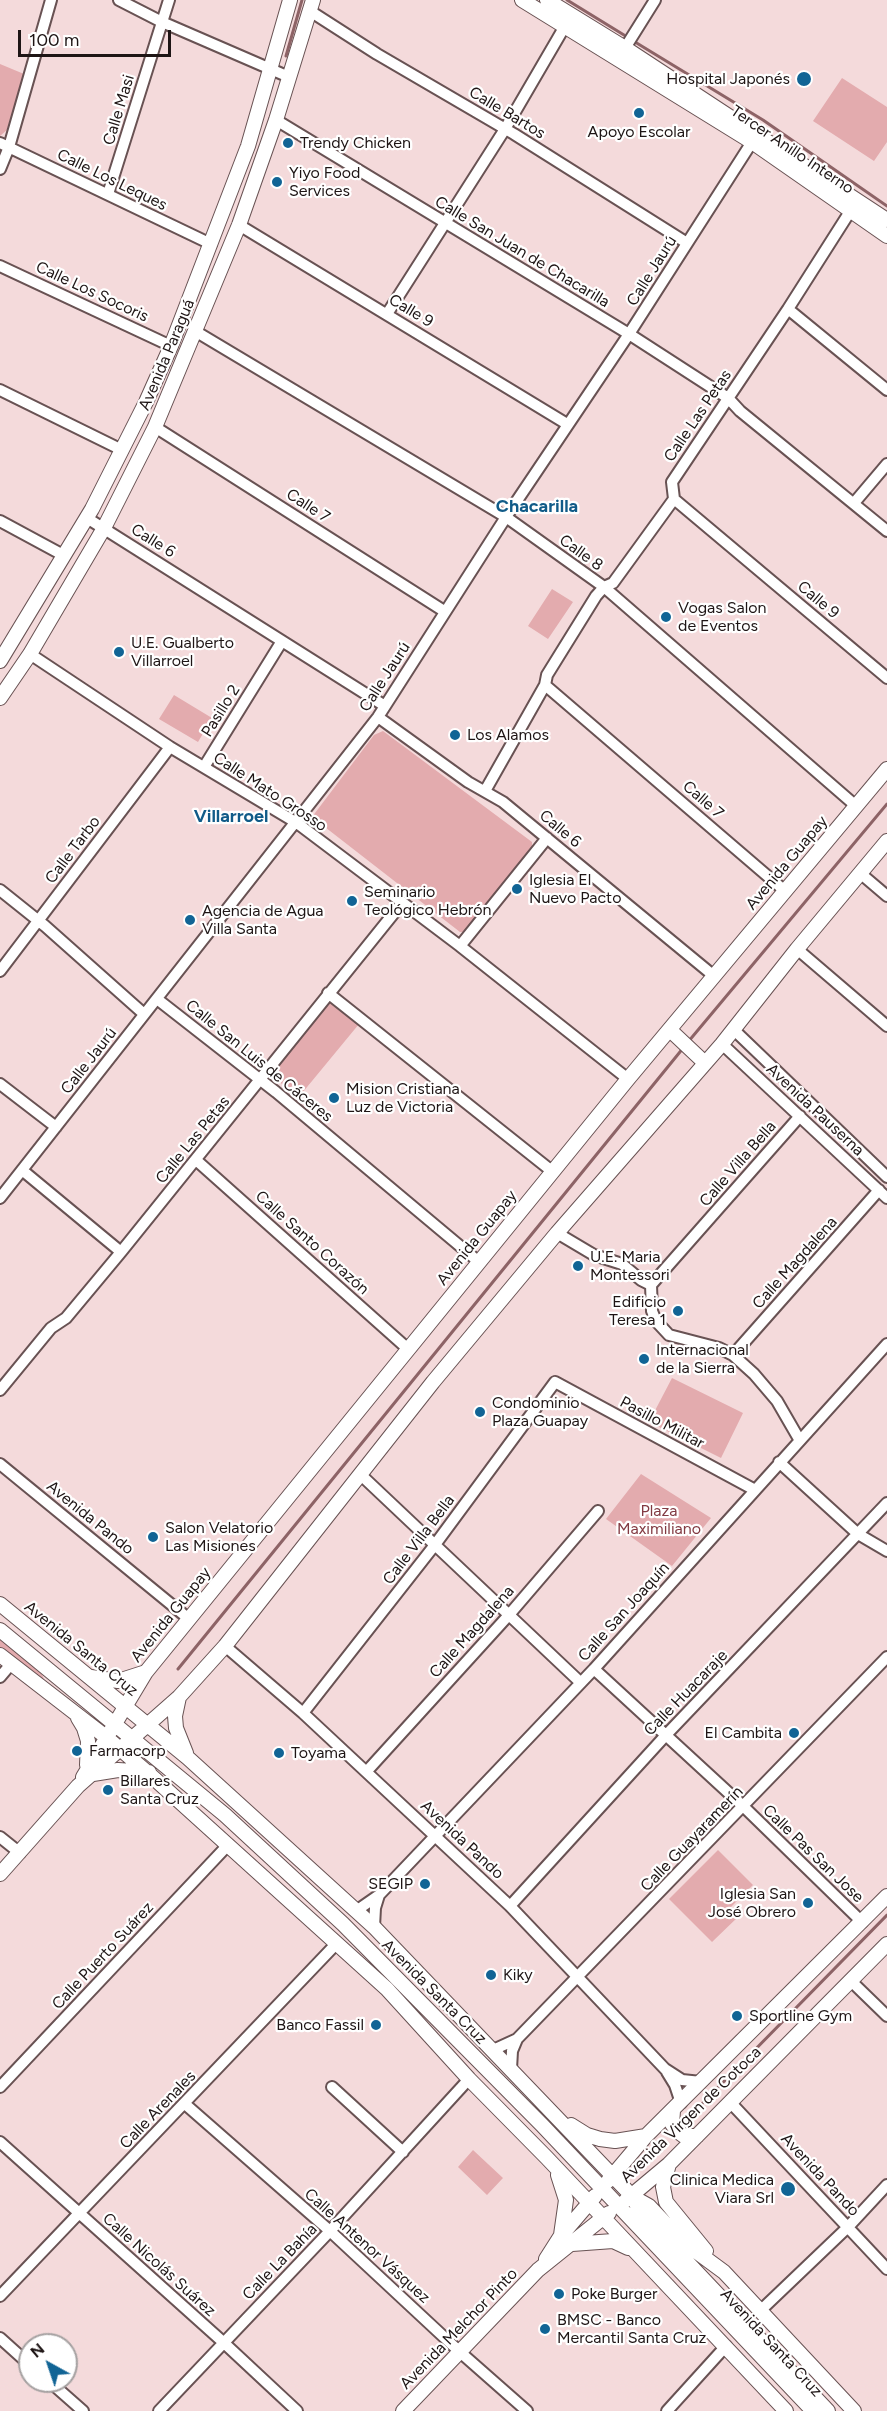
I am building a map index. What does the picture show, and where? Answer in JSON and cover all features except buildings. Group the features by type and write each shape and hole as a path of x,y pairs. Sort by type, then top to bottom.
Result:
{"main road":[{"name":"Avenida Paraguá","path":"0,661 5,644 87,518 171,346 248,146 290,0"},
{"name":"Tercer Anillo Interno","path":"524,0 747,139 887,236"},
{"path":"524,0 544,7 610,48 616,50 626,48 633,63 711,110 747,139"},
{"name":"Tercer Anillo Interno","path":"547,0 626,48 887,220"},
{"name":"Avenida Paraguá","path":"0,698 30,654 104,528 155,427 239,225 276,120 312,5"},
{"path":"729,115 751,136 845,198 851,210 863,212 887,229"},
{"name":"Avenida Guapay","path":"89,1773 112,1737 128,1708 134,1690 146,1672 628,1079 674,1034 714,976 887,769"},
{"path":"112,1737 134,1737 179,1697 225,1646 433,1382 557,1233 722,1044 887,841"},
{"path":"674,1034 705,1063"},
{"name":"Avenida Santa Cruz","path":"0,1604 188,1758 374,1927 612,2176 632,2196 649,2206 682,2241 724,2272 854,2411"},
{"name":"Avenida Santa Cruz","path":"0,1630 147,1772 387,1989 469,2079 547,2158 786,2411"},
{"name":"Avenida Santa Cruz","path":"5,1660 75,1714 112,1737 134,1737 151,1755 225,1815 343,1924 559,2143 813,2411"},
{"path":"89,1677 118,1681 146,1672"},
{"path":"0,1874 89,1773 112,1737 109,1693"},
{"path":"179,1697 175,1716 176,1728 188,1758"},
{"path":"128,1708 134,1737"},
{"path":"75,1714 84,1728 88,1741 89,1773"},
{"path":"89,1773 118,1770 173,1772"},
{"name":"Avenida Virgen de Cotoca","path":"602,2188 646,2136 887,1896"},
{"path":"317,1902 387,1989"},
{"name":"Avenida Virgen de Cotoca","path":"618,2206 669,2164 887,1944"},
{"path":"677,2107 672,2124 684,2136 697,2136"},
{"path":"553,2114 587,2135 600,2139 615,2141 646,2136"},
{"path":"510,2120 559,2143"},
{"path":"547,2158 556,2171 566,2200 566,2240 613,2241 642,2258"},
{"path":"669,2164 663,2187 669,2207 724,2272"},
{"name":"Avenida Melchor Pinto","path":"403,2411 566,2240 589,2203 602,2188"},
{"name":"Avenida Santa Cruz","path":"632,2196 641,2213 828,2411"},
{"name":"Avenida Melchor Pinto","path":"566,2240 604,2218 618,2206"},
{"path":"657,2246 674,2292"}],"street":[{"path":"0,169 4,145 51,0"},
{"path":"119,0 289,77"},
{"name":"Calle Masi","path":"108,194 169,0"},
{"path":"626,48 655,0"},
{"name":"Calle Bartos","path":"312,5 377,54 505,129 687,243"},
{"path":"387,314 505,129 565,26"},
{"name":"Calle San Juan de Chacarilla","path":"276,120 629,334 728,398 740,411 887,531"},
{"name":"Calle Jaurú","path":"0,1198 297,823 378,717 444,611 629,334 687,243 747,139"},
{"name":"Calle Los Leques","path":"4,145 211,244"},
{"name":"Calle Las Petas","path":"484,791 545,684 547,675 596,596 604,587 613,583 674,499 672,482 851,210"},
{"name":"Calle 9","path":"239,225 567,424"},
{"name":"Calle Los Socoris","path":"0,266 171,346"},
{"path":"788,309 887,390"},
{"name":"Calle 8","path":"195,332 506,517 604,587 856,806"},
{"path":"0,390 122,450"},
{"name":"Calle 7","path":"155,427 444,611"},
{"path":"854,503 887,464"},
{"name":"Calle 9","path":"674,499 887,678"},
{"name":"Calle 6","path":"87,518 385,706"},
{"path":"0,521 63,555"},
{"name":"Pasillo 2","path":"204,767 282,641"},
{"name":"Calle Mato Grosso","path":"30,654 170,747 297,823 460,946 628,1079"},
{"name":"Calle 7","path":"545,684 785,891"},
{"name":"Calle 6","path":"378,717 468,782 503,802 714,976"},
{"name":"Calle Tarbo","path":"0,971 170,747"},
{"path":"460,946 547,838"},
{"path":"860,873 887,896"},
{"path":"0,890 37,922 45,926 144,1014"},
{"name":"Calle Las Petas","path":"0,1390 51,1328 66,1318 121,1252 402,903"},
{"path":"797,949 887,1026"},
{"path":"328,993 553,1172"},
{"name":"Calle San Luis de Cáceres","path":"157,999 261,1080 479,1262"},
{"name":"Avenida Pauserna","path":"733,1029 887,1177"},
{"name":"Avenida Pauserna","path":"722,1044 883,1194"},
{"path":"0,1084 56,1127"},
{"name":"Calle Villa Bella","path":"651,1285 800,1116"},
{"path":"839,1154 850,1142"},
{"name":"Calle Santo Corazón","path":"196,1160 408,1349"},
{"path":"21,1170 121,1252"},
{"name":"Calle Magdalena","path":"733,1355 883,1194"},
{"path":"557,1233 594,1255 622,1264 641,1280 651,1285 652,1311 662,1329 669,1335 719,1348 733,1355 754,1374 777,1401 799,1439"},
{"name":"Calle San Joaquín","path":"356,1911 379,1895 594,1668 887,1344"},
{"name":"Calle Villa Bella","path":"303,1713 434,1546 555,1382"},
{"name":"Pasillo Militar","path":"555,1382 755,1490"},
{"path":"779,1462 858,1534 887,1551"},
{"name":"Avenida Pando","path":"0,1464 189,1619"},
{"path":"361,1475 580,1682"},
{"name":"Calle Huacaraje","path":"510,1906 666,1735 887,1503"},
{"name":"Calle Magdalena","path":"367,1771 508,1616 598,1511"},
{"name":"Avenida Pando","path":"225,1646 367,1771 510,1906 665,2069 675,2085 677,2107"},
{"name":"Calle Guayaramerín","path":"493,2050 517,2039 887,1658"},
{"path":"0,1677 5,1660"},
{"name":"Calle Pas San Jose","path":"594,1668 744,1807 861,1922"},
{"path":"0,1837 20,1853"},
{"name":"Calle Puerto Suárez","path":"0,2087 228,1845"},
{"path":"374,1927 375,1908 379,1895"},
{"name":"Calle Arenales","path":"0,2296 337,1943"},
{"path":"851,1981 887,2016"},
{"path":"511,2069 517,2039"},
{"name":"Avenida Pando","path":"665,2069 682,2080 701,2082"},
{"name":"Calle La Bahía","path":"159,2411 330,2231 469,2079"},
{"path":"332,2087 403,2152"},
{"name":"Avenida Pando","path":"730,2102 887,2269"},
{"name":"Calle Antenor Vásquez","path":"185,2104 330,2231 527,2411"},
{"name":"Calle Nicolás Suárez","path":"0,2142 224,2342 297,2411"},
{"path":"760,2311 848,2227 887,2185"},
{"path":"0,2338 18,2354"},
{"path":"667,2411 726,2346"},
{"path":"63,2393 83,2411"}],"green space":[{"path":"0,64 24,74 7,130 0,136"},
{"path":"842,78 887,107 887,142 874,161 813,121"},
{"path":"552,589 573,602 548,639 528,626"},
{"path":"174,695 212,718 198,742 159,719"},
{"path":"383,731 532,842 532,847 466,932 460,932 312,817 374,735"},
{"path":"329,1003 359,1024 298,1098 274,1077 274,1069 324,1005"},
{"path":"672,1378 743,1413 721,1458 649,1422"},
{"name":"Plaza Maximiliano","path":"641,1474 711,1518 672,1566 606,1519"},
{"path":"0,1637 40,1669 46,1685 0,1648"},
{"path":"718,1850 753,1885 731,1907 739,1916 712,1942 669,1899"},
{"path":"473,2150 503,2178 487,2195 458,2167"}],"waterway":[{"path":"286,56 302,0"},
{"path":"567,0 624,35"},
{"path":"635,42 763,120 887,206"},
{"path":"688,1042 887,804"},
{"path":"178,1669 684,1047"},
{"path":"690,2116 887,1915"}],"place":[{"name":"Hospital Japonés","path":"804,79"},
{"name":"Apoyo Escolar","path":"639,113"},
{"name":"Trendy Chicken","path":"288,143"},
{"name":"Yiyo Food Services","path":"277,182"},
{"name":"Vogas Salon de Eventos","path":"666,617"},
{"name":"U.E. Gualberto Villarroel","path":"119,652"},
{"name":"Los Alamos","path":"455,735"},
{"name":"Iglesia El Nuevo Pacto","path":"517,889"},
{"name":"Seminario Teológico Hebrón","path":"352,901"},
{"name":"Agencia de Agua Villa Santa","path":"190,920"},
{"name":"Mision Cristiana Luz de Victoria","path":"334,1098"},
{"name":"U.E. Maria Montessori","path":"578,1266"},
{"name":"Edificio Teresa 1","path":"678,1311"},
{"name":"Internacional de la Sierra","path":"644,1359"},
{"name":"Condominio Plaza Guapay","path":"480,1412"},
{"name":"Salon Velatorio Las Misiones","path":"153,1537"},
{"name":"El Cambita","path":"794,1733"},
{"name":"Farmacorp","path":"77,1751"},
{"name":"Toyama","path":"279,1753"},
{"name":"Billares Santa Cruz","path":"108,1790"},
{"name":"SEGIP","path":"425,1884"},
{"name":"Iglesia San José Obrero","path":"808,1903"},
{"name":"Kiky","path":"491,1975"},
{"name":"Sportline Gym","path":"737,2016"},
{"name":"Banco Fassil","path":"376,2025"},
{"name":"Clinica Medica Viara Srl","path":"788,2189"},
{"name":"Poke Burger","path":"559,2294"},
{"name":"BMSC - Banco Mercantil Santa Cruz","path":"545,2329"}],"district":[{"name":"Chacarilla","path":"537,507"},
{"name":"Villarroel","path":"231,817"}]}
